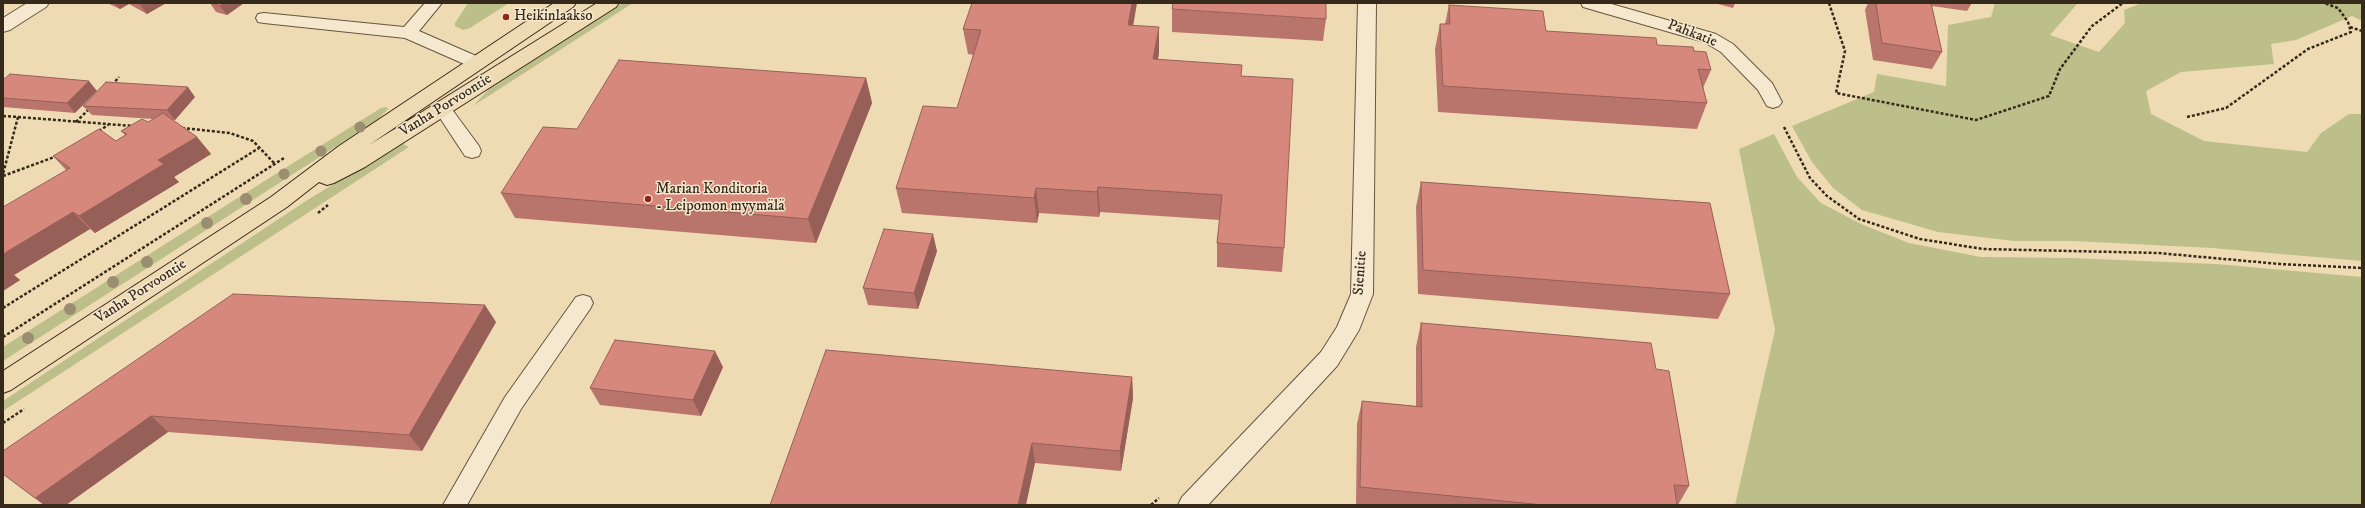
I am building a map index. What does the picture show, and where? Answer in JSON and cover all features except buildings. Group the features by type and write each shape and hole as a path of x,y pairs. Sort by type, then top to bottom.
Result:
{"main road":[{"name":"Vanha Porvoontie","path":"3,383 279,202 346,151 567,3"},
{"name":"Vanha Porvoontie","path":"279,202 358,162 610,3"}],"street":[{"path":"3,26 40,3"},
{"name":"Sienitie","path":"1191,505 1329,359 1347,330 1362,294 1367,3"}],"lane":[{"path":"408,33 434,3"},
{"name":"Pahkatie","path":"1589,3 1710,38 1726,48 1766,87 1773,102"},
{"path":"264,18 408,33 477,63"},
{"path":"442,108 472,151"},
{"path":"455,505 513,402 583,303"}],"path":[{"path":"1829,3 1845,51 1836,93 1976,120 2049,96 2060,69 2092,26 2123,3"},
{"path":"2187,117 2226,108 2308,49 2351,32 2338,8 2324,3"},
{"path":"2349,27 2362,31"},
{"path":"108,89 119,77"},
{"path":"1773,102 1810,178 1827,196 1859,219 1920,239 1983,249 2158,253 2280,264 2362,268"},
{"path":"75,123 92,106"},
{"path":"3,116 75,123 140,126"},
{"path":"3,175 18,117"},
{"path":"96,132 109,125"},
{"path":"179,128 230,133 253,141 275,164"},
{"path":"3,308 259,148"},
{"path":"3,175 63,152"},
{"path":"3,338 288,156"},
{"path":"312,216 332,203"},
{"path":"3,423 29,405"},
{"path":"1151,505 1162,494"}],"green space":[{"path":"468,3 509,3 470,28 463,30 455,26 455,23"},
{"path":"623,3 633,3 473,106 490,88"},
{"path":"1995,3 2078,3 2050,35 2099,52 2125,23 2124,10 2142,3 2362,3 2362,21 2352,16 2296,40 2271,44 2274,64 2181,72 2146,91 2151,114 2204,141 2307,152 2321,133 2349,114 2362,114 2362,261 2212,248 2074,241 2014,241 1938,232 1862,210 1833,188 1812,162 1792,126 1874,92 1877,74 1946,86 1948,25 1991,17"},
{"path":"387,107 388,109 377,120 3,361 3,347 381,108"},
{"path":"1774,134 1797,177 1821,203 1861,224 1909,243 1981,257 2071,258 2216,264 2362,277 2362,505 1735,505 1775,330 1739,149"},
{"path":"401,143 409,147 3,411 3,401 309,199"}],"place":[{"name":"Heikinlaakso","path":"506,17"},
{"name":"Marian Konditoria - Leipomon myymälä","path":"648,199"}]}
